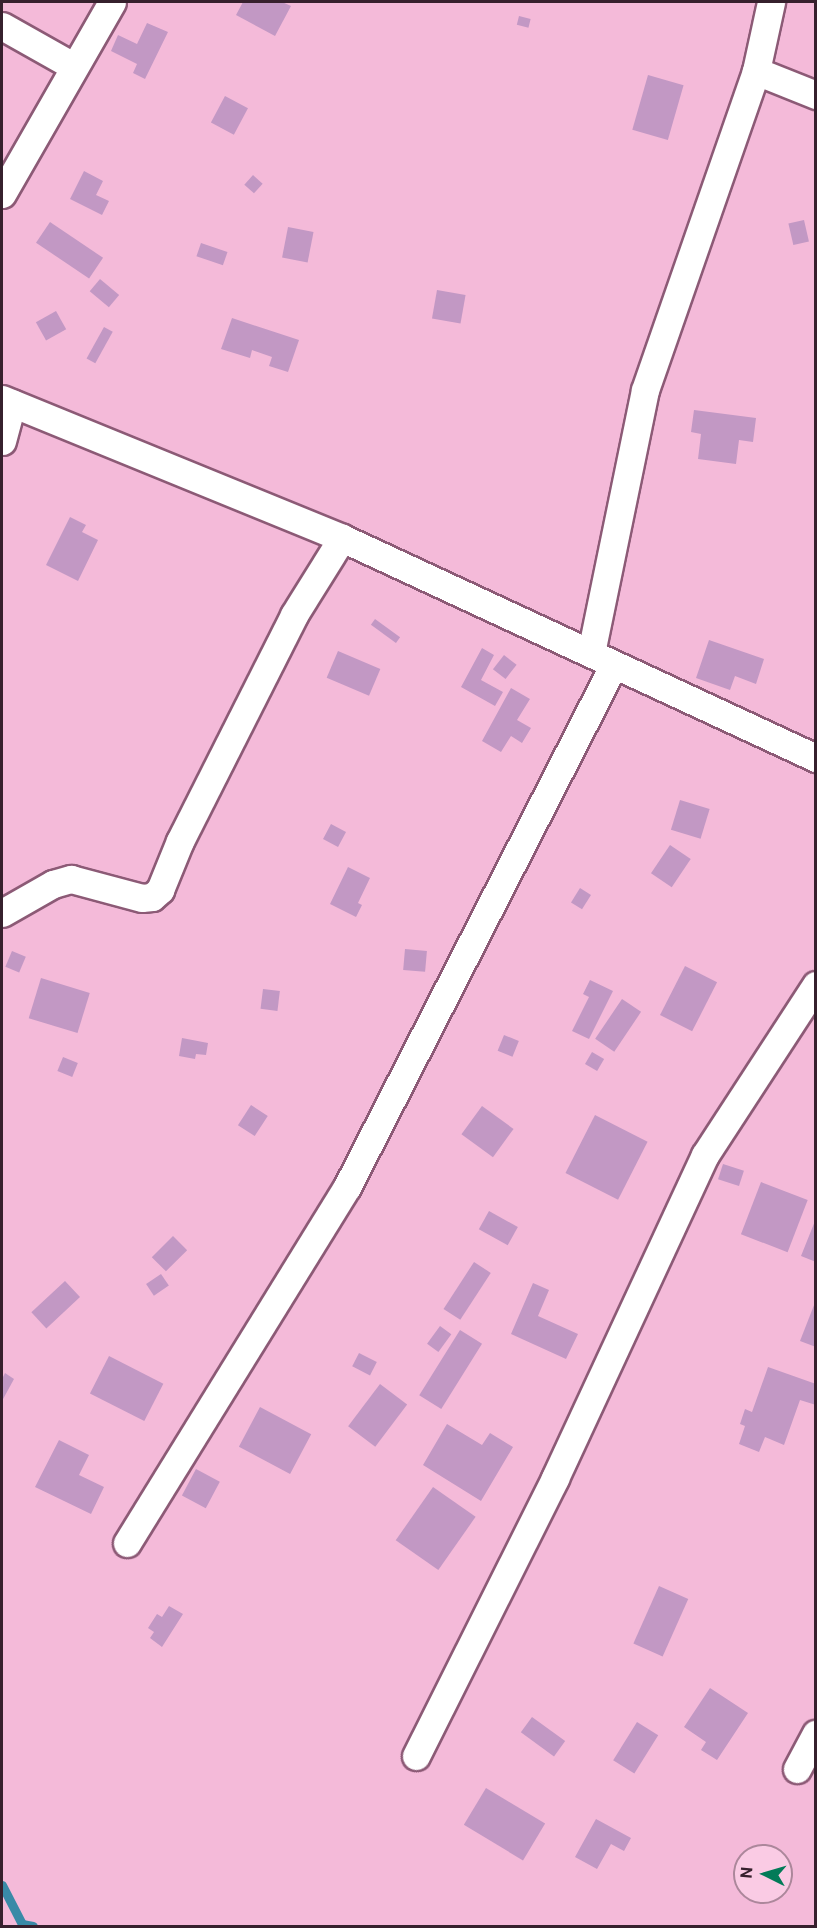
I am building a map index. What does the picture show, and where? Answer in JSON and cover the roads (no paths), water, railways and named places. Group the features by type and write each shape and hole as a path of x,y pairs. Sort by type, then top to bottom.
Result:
{"street":[{"path":"2,194 73,66 112,2"},
{"path":"128,1543 347,1187 603,658 645,390 756,71 771,2"},
{"path":"2,26 73,66"},
{"path":"756,71 816,95"},
{"path":"2,441 7,401 342,538 816,758"},
{"path":"2,913 53,884 71,879 142,898 153,897 160,890 180,841 294,615 342,538"},
{"path":"417,1756 555,1478 705,1155 816,985"},
{"path":"796,1769 816,1734"}],"waterway":[{"path":"2,1885 22,1924 33,1926"}]}
